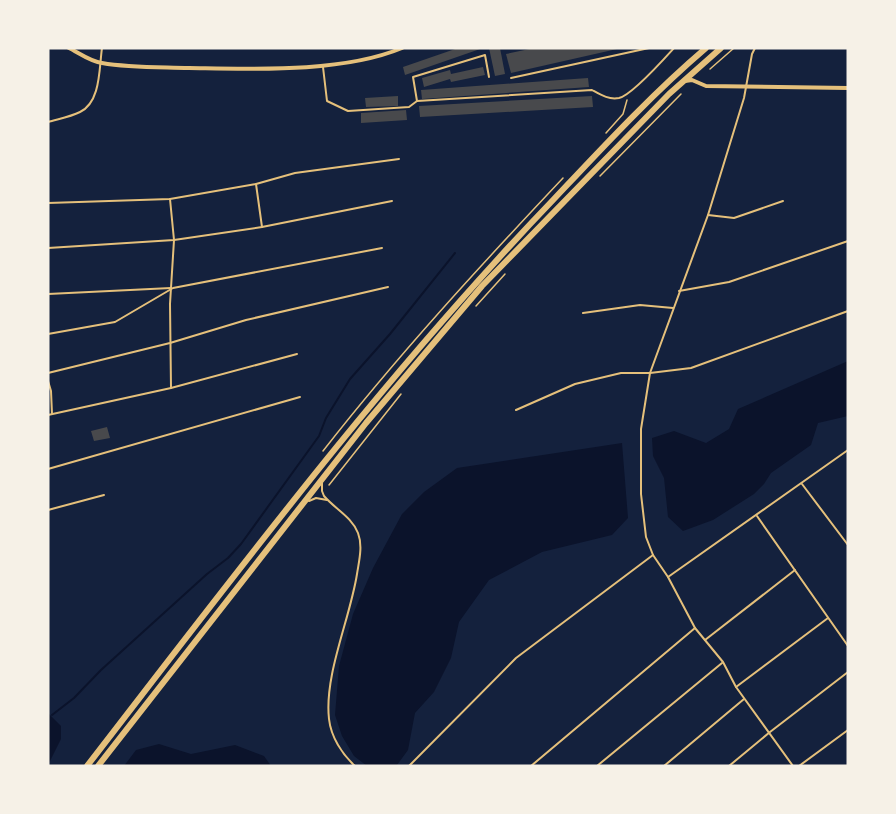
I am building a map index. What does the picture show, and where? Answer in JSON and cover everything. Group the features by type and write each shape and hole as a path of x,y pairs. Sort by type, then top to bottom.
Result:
{"highway":[{"path":"87,766 409,358 476,280 608,142 706,48"},
{"path":"98,766 324,477 482,286 669,94 719,48"}],"street":[{"path":"69,48 100,63 237,69 323,65 358,60 402,48"},
{"path":"698,68 696,75 701,84"},
{"path":"681,83 688,80 701,84 848,88"}],"lane":[{"path":"48,122 81,112 90,105 95,97 102,48"},
{"path":"511,78 650,48"},
{"path":"323,65 327,101 348,111 409,107 417,101 592,90 604,97 619,98 629,93 674,48"},
{"path":"755,48 744,98 708,215 650,373 641,429 641,494 646,537 653,555 668,577 695,628 723,662 736,687 792,766"},
{"path":"417,101 413,77 485,55 489,77"},
{"path":"48,203 170,199 256,184 295,173 399,159"},
{"path":"256,184 262,227"},
{"path":"170,199 174,240 170,343 171,388"},
{"path":"48,248 174,240 262,227 392,201"},
{"path":"708,215 734,218 783,201"},
{"path":"680,291 729,282 848,241"},
{"path":"48,294 173,288 382,248"},
{"path":"48,373 170,343 246,320 388,287"},
{"path":"48,334 115,322 173,288"},
{"path":"583,313 640,305 673,308"},
{"path":"516,410 575,384 621,373 650,373 691,368 848,311"},
{"path":"48,381 51,391 50,415 171,388 297,354"},
{"path":"48,469 300,398"},
{"path":"668,577 848,450"},
{"path":"324,477 322,491 359,534 360,545 353,595 341,639 329,701 329,720 336,743 356,766"},
{"path":"802,484 848,545"},
{"path":"48,510 104,495"},
{"path":"302,505 316,498 329,501"},
{"path":"757,516 848,646"},
{"path":"409,766 516,658 653,555"},
{"path":"705,640 795,570"},
{"path":"736,687 828,618"},
{"path":"531,766 695,628"},
{"path":"597,766 723,662"},
{"path":"729,766 848,672"},
{"path":"664,766 744,699"},
{"path":"799,766 848,729"}],"path":[{"path":"708,70 734,48"},
{"path":"599,178 695,81"},
{"path":"474,308 504,275"},
{"path":"329,485 402,393"}],"water":[{"path":"848,361 848,416 818,423 811,445 771,473 754,494 713,520 683,531 668,517 664,478 653,456 652,438 674,431 706,443 729,429 738,409"},
{"path":"622,443 628,518 612,535 542,552 489,580 459,622 451,658 434,692 415,713 408,750 397,765 367,766 354,756 342,736 335,715 339,666 353,614 373,568 402,514 424,492 457,468"},
{"path":"48,713 61,726 61,739 48,765"},
{"path":"159,744 191,754 235,745 264,756 271,766 124,766 136,750"}],"building":[{"path":"458,48 483,48 405,75 403,67"},
{"path":"489,48 500,48 505,74 495,76"},
{"path":"534,48 617,49 511,73 506,54"},
{"path":"483,67 485,75 451,82 450,79 424,87 422,78 450,70 451,74"},
{"path":"588,78 589,87 422,99 421,90"},
{"path":"398,96 398,106 366,107 365,98"},
{"path":"592,96 593,107 420,117 419,106"},
{"path":"406,110 407,120 361,123 361,113"},
{"path":"107,427 110,438 94,441 91,431"}],"waterway":[{"path":"52,715 74,698 101,670 241,544 319,436 326,418 350,379 390,334 455,253"}]}
